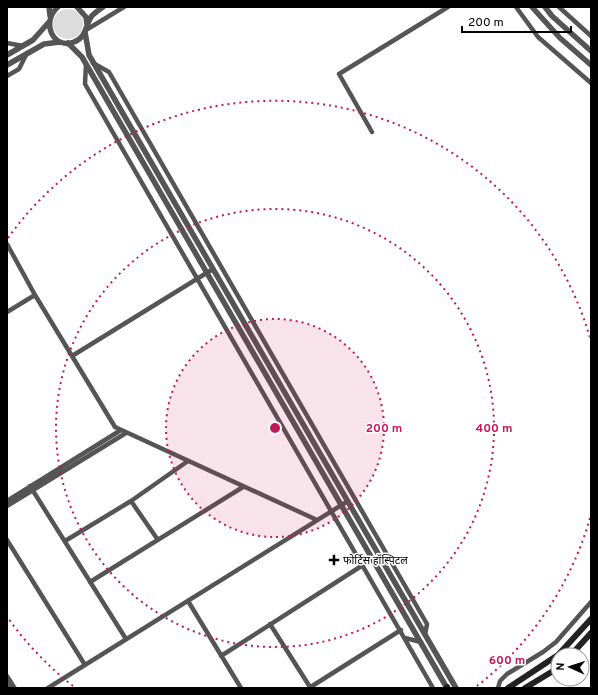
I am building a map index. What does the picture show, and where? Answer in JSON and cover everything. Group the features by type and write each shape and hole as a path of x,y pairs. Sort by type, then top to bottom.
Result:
{"main road":[{"path":"565,647 591,619"},
{"path":"578,647 591,633"},
{"path":"508,688 550,660"},
{"path":"525,688 550,673"}],"street":[{"path":"49,7 50,32 61,42"},
{"path":"7,55 34,40 58,7"},
{"path":"77,7 86,17 88,55 456,688"},
{"path":"86,30 90,17 103,7"},
{"path":"7,65 44,44 75,42 86,30 124,7"},
{"path":"372,132 339,74 448,7"},
{"path":"516,7 538,37 591,83"},
{"path":"532,7 560,38 591,65"},
{"path":"545,7 552,16 591,51"},
{"path":"559,7 591,36"},
{"path":"7,43 23,46"},
{"path":"68,43 82,57 447,688"},
{"path":"7,76 19,70 27,53"},
{"path":"94,63 109,72 120,91 427,624 425,635"},
{"path":"86,64 85,84 401,630 433,688"},
{"path":"7,244 35,296 115,427 317,520"},
{"path":"72,356 146,309 198,280 213,269"},
{"path":"7,312 35,296"},
{"path":"7,506 121,430"},
{"path":"7,501 32,488 126,432"},
{"path":"65,541 130,501 188,461"},
{"path":"90,582 243,487"},
{"path":"32,488 126,639"},
{"path":"130,501 158,540"},
{"path":"48,688 348,501"},
{"path":"7,540 85,665"},
{"path":"221,656 363,565"},
{"path":"188,601 242,688"},
{"path":"498,688 500,681 507,674 543,652 556,642 591,602"},
{"path":"270,624 310,688 401,630"},
{"path":"405,638 421,642"},
{"path":"7,677 14,688"}],"shaded area":[{"path":"68,9 79,13 83,24 79,35 68,39 57,35 53,24 57,13"}],"place":[{"name":"फोर्टिस हॉस्पिटल","path":"334,560"}]}
